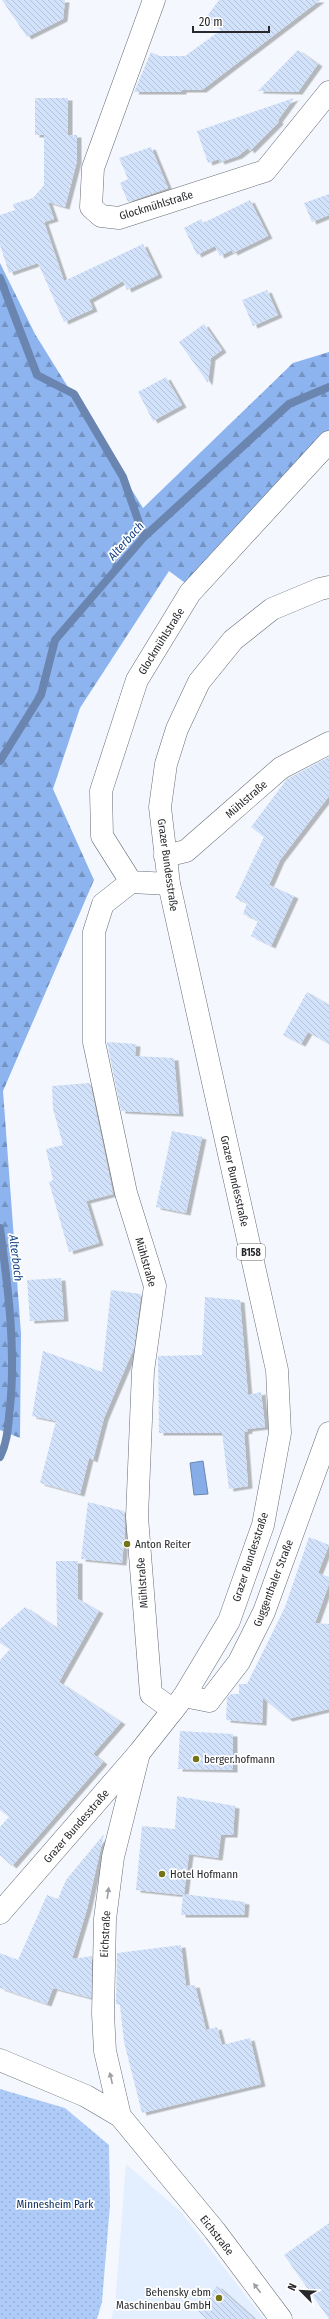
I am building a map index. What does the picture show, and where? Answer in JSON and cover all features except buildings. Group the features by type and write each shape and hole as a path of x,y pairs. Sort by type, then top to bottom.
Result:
{"street":[{"name":"Glockmühlstraße","path":"154,0 93,168 91,207 102,216 119,218 265,171 329,92"},
{"name":"Glockmühlstraße","path":"131,882 102,836 101,791 137,680 190,594 329,442"},
{"name":"Grazer Bundesstraße","path":"0,1913 139,1753 178,1703 229,1621 263,1524 280,1433 277,1370 169,884 160,807 166,764 177,729 199,682 233,640 272,609 320,589 329,587"},
{"name":"Mühlstraße","path":"165,856 186,852 282,768 329,743"},
{"path":"131,882 169,884"},
{"name":"Mühlstraße","path":"131,882 103,904 94,932 94,1042 126,1193 155,1286 143,1371 138,1517 151,1694 178,1703"},
{"name":"Guggenthaler Straße","path":"178,1703 209,1701 239,1662 264,1612 329,1433"},
{"name":"Eichstraße","path":"120,2116 105,2051 103,1990 105,1919 113,1857 139,1753"},
{"name":"Eichstraße","path":"0,2060 86,2096 120,2116 215,2231 281,2319"}],"shaded area":[{"path":"203,1461 208,1494 194,1495 190,1463"},
{"path":"126,2164 181,2212 264,2319 111,2319 115,2306"}],"green space":[{"path":"0,263 35,334 143,508 293,363 329,352 329,430 258,505 188,585 169,571 80,708 53,789 94,880 3,1091 21,1334 20,1438 0,1430"},
{"name":"Minnesheim Park","path":"0,2089 65,2108 109,2145 110,2205 102,2302 97,2319 0,2319"}],"waterway":[{"path":"0,278 37,375 74,394 123,477 144,537"},
{"name":"Alterbach","path":"0,761 41,695 55,640 144,537 289,404 329,387"},
{"name":"Alterbach","path":"0,1228 12,1340 12,1385 8,1427 5,1445 0,1457"}],"place":[{"name":"Anton Reiter","path":"127,1544"},
{"name":"berger.hofmann","path":"196,1759"},
{"name":"Hotel Hofmann","path":"162,1874"},
{"name":"Behensky ebm Maschinenbau GmbH","path":"219,2298"}]}
